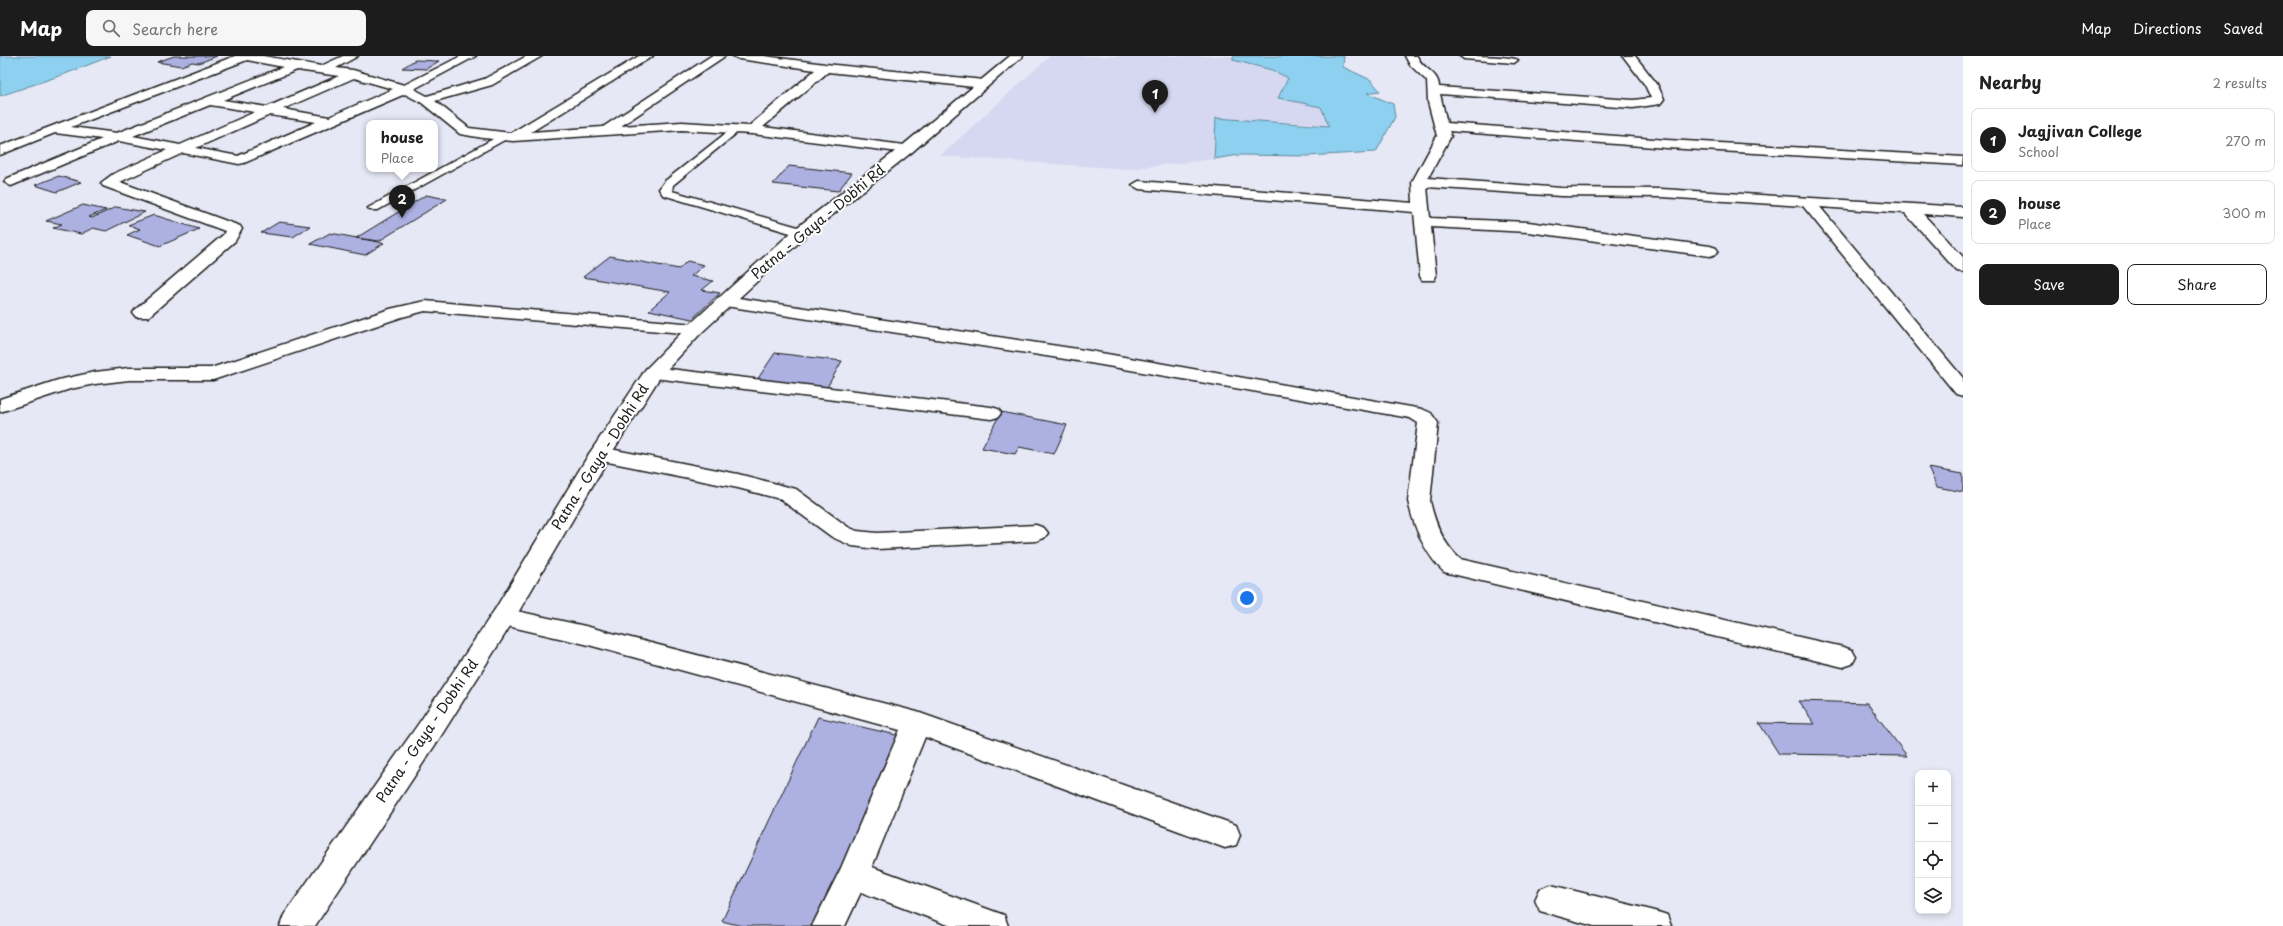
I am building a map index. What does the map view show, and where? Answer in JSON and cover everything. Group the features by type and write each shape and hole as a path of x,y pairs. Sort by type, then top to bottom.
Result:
{"street":[{"path":"0,151 56,128 246,56 296,66 353,74 405,89 426,100 465,131 508,137 682,126 752,130 907,149"},
{"path":"322,70 352,56"},
{"path":"56,128 118,137 234,160 244,159 405,89 470,56"},
{"path":"518,56 534,57"},
{"path":"508,137 647,56"},
{"path":"605,130 719,56"},
{"path":"739,56 854,72 984,84"},
{"name":"Patna - Gaya - Dobhi Rd","path":"296,926 429,731 503,617 600,454 631,404 653,373 695,329 801,232 907,149 1017,56"},
{"path":"1411,56 1414,63 1431,77 1434,102 1444,127 1443,140 1420,182 1428,276"},
{"path":"1432,90 1633,104 1656,102 1658,100 1651,84 1629,56"},
{"path":"426,100 488,82 534,57"},
{"path":"854,72 866,61"},
{"path":"11,182 118,137 296,66"},
{"path":"752,130 825,68"},
{"path":"142,312 233,232 234,229 230,226 108,183 118,177 353,74"},
{"path":"152,92 330,121"},
{"path":"1444,127 1667,144 1962,161"},
{"path":"1420,182 1554,192 1662,193 1963,212"},
{"path":"1139,185 1528,227 1710,251"},
{"path":"1807,202 1963,390"},
{"path":"1908,208 1963,266"},
{"path":"725,301 1084,356 1415,413 1424,417 1428,423 1419,501 1426,526 1447,562 1452,566 1844,657"},
{"path":"0,406 65,384 95,378 129,374 213,374 396,313 425,306 695,329"},
{"path":"653,373 991,413"},
{"path":"600,454 738,480 788,494 840,532 852,538 877,540 1036,533"},
{"path":"503,617 585,635 917,723 1225,835"},
{"path":"828,926 853,875 917,723"},
{"path":"853,875 992,926"},
{"path":"1551,900 1655,926"}],"lane":[{"path":"1464,56 1514,60"},
{"path":"735,129 669,183 665,189 667,194 801,232"},
{"path":"374,208 508,137"}],"shaded area":[{"path":"1050,56 1233,56 1233,60 1272,70 1288,78 1278,98 1321,107 1329,126 1308,123 1216,119 1214,159 1128,169 940,156"}],"water":[{"path":"0,56 111,56 65,74 0,96"},
{"path":"1233,56 1344,56 1343,67 1371,80 1380,91 1367,93 1393,104 1395,117 1376,152 1307,156 1239,155 1214,159 1216,118 1329,126 1321,107 1278,98 1288,78 1272,70 1233,60"}],"building":[{"path":"174,56 217,56 199,63 192,62 181,66 157,62"},
{"path":"415,60 439,61 426,69 402,68"},
{"path":"789,166 852,173 838,191 773,184"},
{"path":"59,176 81,182 57,192 35,185"},
{"path":"426,195 447,199 379,241 356,238"},
{"path":"83,205 106,210 89,217 92,218 116,207 145,212 106,231 93,228 81,234 53,228 62,224 46,221"},
{"path":"154,215 199,229 160,246 127,235 140,229 128,225"},
{"path":"279,222 310,226 293,237 261,233"},
{"path":"330,233 384,243 365,255 310,244"},
{"path":"610,256 679,269 687,261 704,265 691,276 713,281 702,290 720,293 692,319 649,310 670,292 583,277"},
{"path":"775,353 842,361 826,389 757,380"},
{"path":"1001,412 1067,425 1054,454 1019,447 1015,454 982,448"},
{"path":"1928,468 1963,474 1963,492 1937,487"},
{"path":"1798,701 1867,703 1907,756 1779,754 1759,723 1815,724"},
{"path":"818,717 901,736 825,926 742,926 722,921"}],"place":[{"name":"Jagjivan College","path":"1155,113"},
{"name":"house","path":"402,218"}]}
